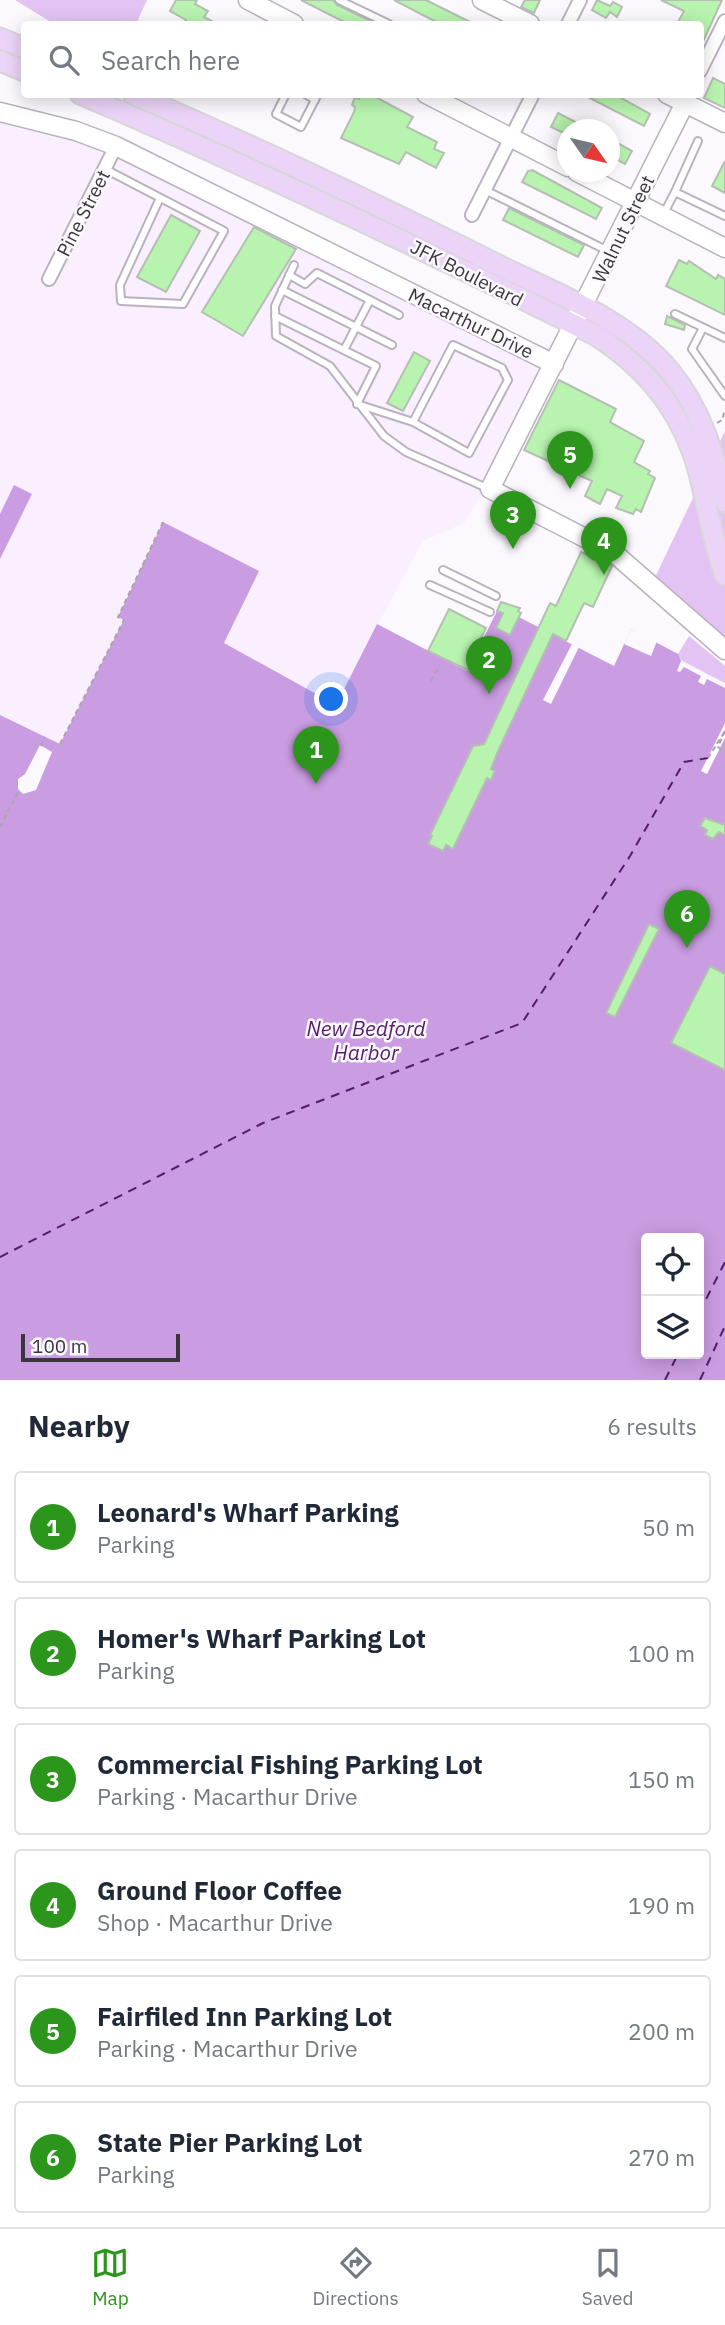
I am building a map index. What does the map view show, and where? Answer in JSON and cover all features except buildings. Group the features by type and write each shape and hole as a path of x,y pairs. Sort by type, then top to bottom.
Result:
{"main road":[{"path":"0,38 21,47"},
{"path":"0,61 21,70"},
{"name":"JFK Boulevard","path":"89,98 260,171 597,336 636,365 673,411 697,467 725,575"},
{"name":"JFK Boulevard","path":"142,98 331,182 584,307 641,342 670,371 685,392 711,445 725,502"}],"street":[{"path":"249,0 288,21"},
{"path":"482,0 524,21"},
{"path":"570,21 580,0"},
{"path":"704,65 725,22"},
{"path":"434,98 557,161"},
{"path":"472,215 530,98"},
{"path":"687,99 725,124"},
{"name":"Walnut Street","path":"554,363 637,203 687,99"},
{"path":"0,112 76,131 116,146"},
{"name":"Pine Street","path":"49,279 116,146"},
{"name":"Macarthur Drive","path":"116,146 554,363 490,489"},
{"path":"596,182 725,248"},
{"path":"490,489 614,553 725,650"}],"lane":[{"path":"339,0 383,21"},
{"path":"284,98 276,114 301,127 316,98"},
{"path":"663,216 698,141"},
{"path":"105,169 224,231 183,304 121,301 120,285 160,198"},
{"path":"485,190 611,253"},
{"path":"675,192 725,216"},
{"path":"295,265 275,306 276,336 330,366 384,436 407,452 490,489"},
{"path":"289,275 305,284 317,273 399,315"},
{"path":"282,290 392,345"},
{"path":"344,350 370,300"},
{"path":"675,314 725,338"},
{"path":"275,316 376,366 357,404"},
{"path":"703,328 692,349 725,396"},
{"path":"357,404 413,422 469,453 508,380 502,368 453,345 413,422"},
{"path":"443,570 496,596"},
{"path":"430,585 490,612"}],"path":[{"path":"716,423 722,420 725,410"},
{"path":"60,744 124,620 118,617 163,522"},
{"path":"431,681 444,658"},
{"path":"725,731 718,747 725,752"},
{"path":"708,758 725,731"},
{"path":"41,746 45,737"},
{"path":"0,827 19,790"}],"shaded area":[{"path":"15,0 147,0 137,21 49,21"},
{"path":"0,122 116,146 554,364 490,489 479,499 464,523 423,541 378,624 416,644 291,886 330,702 119,617 124,620 60,744 0,715 0,559 32,494 14,485 0,514"},
{"path":"725,431 725,657 648,592"},
{"path":"689,636 725,666 725,683 679,659 678,654"}],"water":[{"path":"14,485 32,494 0,559 0,514"},
{"name":"New Bedford Harbor","path":"163,522 259,571 224,643 336,705 377,624 467,671 499,607 614,666 631,629 678,654 681,661 725,683 725,1380 0,1380 0,715 60,744 124,620 118,617"}],"pier":[{"path":"631,629 657,641 651,656 624,644"},
{"path":"572,644 579,647 551,704 543,700"},
{"path":"681,661 725,683 725,688 707,679 704,685 698,682 701,676 684,667 680,672 677,671"},
{"path":"725,723 725,738 707,774 701,771"},
{"path":"40,745 52,752 36,790 23,794 18,789 18,779 25,774"}],"ferry route":[{"path":"0,1257 263,1123 522,1023 630,856 684,762 708,758"},
{"path":"704,1303 725,1262"},
{"path":"700,1380 725,1326"},
{"path":"665,1380 676,1359"}],"place":[{"name":"Fairfiled Inn Parking Lot","path":"570,489"},
{"name":"Commercial Fishing Parking Lot","path":"513,549"},
{"name":"Ground Floor Coffee","path":"604,575"},
{"name":"Homer's Wharf Parking Lot","path":"489,694"},
{"name":"Leonard's Wharf Parking","path":"316,784"},
{"name":"State Pier Parking Lot","path":"687,948"}]}
